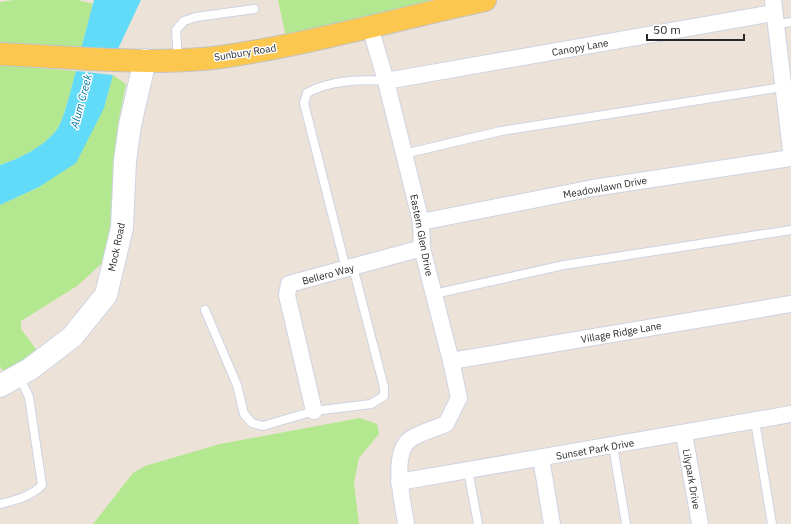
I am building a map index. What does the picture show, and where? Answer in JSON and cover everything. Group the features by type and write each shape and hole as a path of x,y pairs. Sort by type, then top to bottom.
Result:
{"main road":[{"name":"Sunbury Road","path":"0,54 139,60 178,60 228,55 370,27 484,0"},
{"name":"Mock Road","path":"0,386 30,369 72,337 106,295 122,228 125,161 139,60"}],"street":[{"name":"Canopy Lane","path":"386,81 774,13"},
{"path":"774,13 791,150"},
{"name":"Eastern Glen Drive","path":"370,27 386,81 421,222 422,248 459,398 446,424 409,440 401,451 399,482"},
{"name":"Meadowlawn Drive","path":"421,222 593,188 791,158"},
{"name":"Bellero Way","path":"314,411 287,296 289,284 422,248"},
{"name":"Village Ridge Lane","path":"451,361 791,304"},
{"name":"Sunset Park Drive","path":"399,482 684,434 791,414"},
{"name":"Lilypark Drive","path":"684,434 700,524"},
{"path":"541,458 552,524"},
{"path":"399,482 406,524"}],"lane":[{"path":"178,60 176,30 184,21 196,17 254,9"},
{"path":"774,13 791,22"},
{"path":"205,310 238,385 244,414 252,424 263,426 314,411 371,404 384,396 384,387 349,268 304,103 307,93 317,87 358,79 386,81"},
{"path":"404,154 501,131 783,88"},
{"path":"434,294 564,265 791,230"},
{"path":"0,504 25,497 35,492 42,485 29,397 19,375"},
{"path":"756,421 772,524"},
{"path":"613,446 626,524"},
{"path":"468,470 478,524"}],"green space":[{"path":"14,0 78,0 93,4 81,49 0,44 0,2"},
{"path":"278,0 451,0 286,37"},
{"path":"0,65 76,71 65,112 55,132 30,152 0,165"},
{"path":"113,75 126,84 118,125 114,163 114,209 110,256 77,286 21,321 21,329 39,353 7,377 0,366 0,205 39,187 104,108"},
{"path":"360,418 377,424 379,434 359,458 354,483 359,524 93,524 133,473 145,466 220,444"}],"water":[{"path":"94,0 141,0 117,51 81,49"},
{"name":"Alum Creek","path":"76,71 113,75 104,108 76,163 39,187 0,205 0,165 30,152 55,132 65,112"}]}
